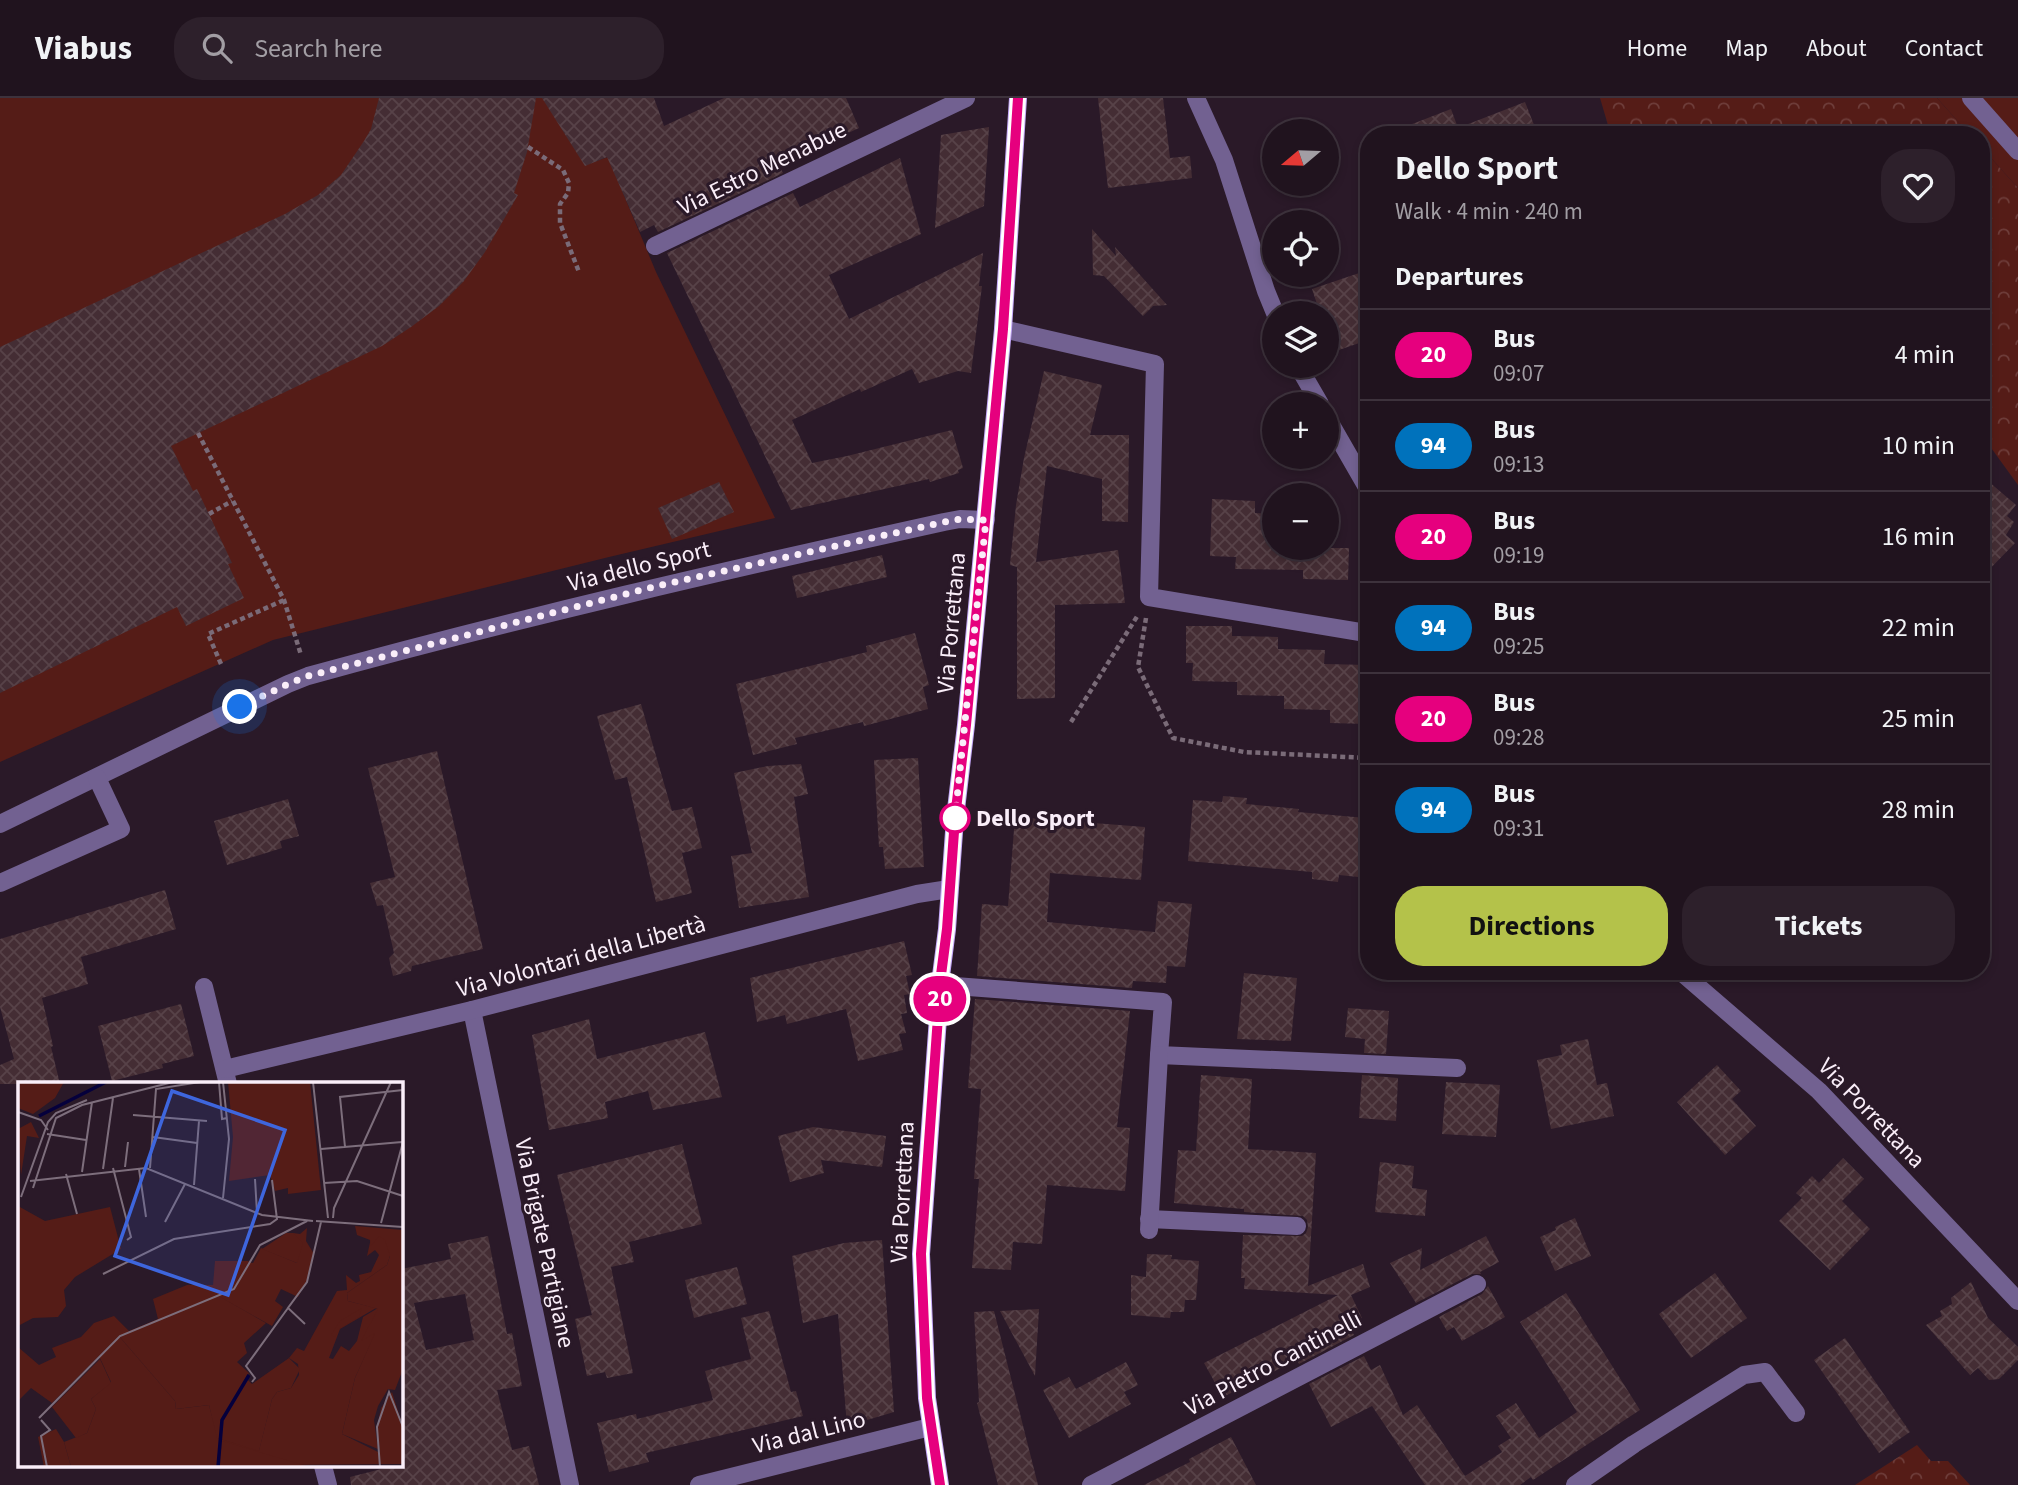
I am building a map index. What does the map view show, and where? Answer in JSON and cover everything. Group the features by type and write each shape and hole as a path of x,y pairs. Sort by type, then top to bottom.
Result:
{"main road":[{"name":"Via Porrettana","path":"940,1485 930,1427 921,1254 950,889 1003,329 1018,98"}],"street":[{"name":"Via Estro Menabue","path":"655,246 966,98"},
{"path":"1196,98 1224,160 1270,301"},
{"path":"1971,98 2018,151"},
{"path":"1003,329 1155,364 1149,597 1360,632"},
{"path":"1339,438 1360,475"},
{"name":"Via dello Sport","path":"0,824 308,676 613,597 741,567 944,522 960,519 986,520"},
{"path":"0,884 121,829 97,778"},
{"name":"Via Volontari della Libertà","path":"227,1077 917,894 950,889"},
{"name":"Via Porrettana","path":"1690,980 1819,1091 2018,1301"},
{"path":"942,985 1163,1002 1149,1225 1297,1226"},
{"path":"204,987 227,1077"},
{"name":"Via Brigate Partigiane","path":"472,1010 570,1485"},
{"path":"1159,1055 1457,1068"},
{"name":"Via Pietro Cantinelli","path":"1091,1485 1477,1284"},
{"path":"1575,1485 1634,1444 1744,1375 1765,1372 1796,1413"},
{"name":"Via dal Lino","path":"699,1485 930,1427"},
{"path":"324,1468 328,1485"}],"path":[{"path":"528,147 563,170 569,183 568,193 560,204 560,223 579,272"},
{"path":"198,433 284,600 308,676"},
{"path":"209,514 232,501"},
{"path":"1070,722 1149,597"},
{"path":"1149,597 1138,667 1173,738 1244,752 1360,758"},
{"path":"221,664 208,634 284,600"}],"green space":[{"path":"0,98 549,98 585,165 608,157 656,272 775,518 273,640 0,762"},
{"path":"1600,98 1937,98 1962,126 1608,126"},
{"path":"1937,98 2018,98 2018,188 1990,157 1990,126 1962,126"},
{"path":"1990,157 2018,188 2018,485 1990,446"},
{"path":"1917,1445 1931,1461 1948,1461 1970,1485 1855,1485"}],"building":[{"path":"379,98 536,98 527,152 514,193 518,195 485,252 464,281 439,306 382,346 171,446 193,491 197,489 232,563 228,564 244,598 186,626 177,607 0,693 0,347 285,214 318,195 341,175 364,141 371,129"},
{"path":"542,98 654,98 664,126 724,98 846,98 859,128 779,165 783,173 658,232 654,225 640,232 607,157 585,166"},
{"path":"1098,98 1163,98 1170,158 1190,156 1192,178 1108,188"},
{"path":"1525,102 1534,126 1463,126"},
{"path":"1451,109 1457,126 1407,126"},
{"path":"989,127 984,206 935,228 941,135"},
{"path":"900,158 921,234 829,275 849,319 983,253 979,286 982,286 971,373 958,371 919,383 912,369 792,420 812,463 952,430 963,468 958,470 959,473 930,482 929,479 791,510 667,253 793,193 800,207"},
{"path":"1092,229 1116,256 1115,247 1167,305 1153,306 1143,316 1104,276 1093,275"},
{"path":"1360,273 1360,343 1339,350 1339,301 1316,301 1312,289 1339,287 1339,280"},
{"path":"1044,371 1102,385 1090,435 1129,435 1128,522 1102,521 1102,479 1047,466 1036,562 1118,550 1125,603 1055,605 1055,698 1017,699 1017,567 1010,565 1024,458"},
{"path":"719,482 734,512 672,539 658,508"},
{"path":"1990,483 2016,505 2007,516 2014,522 2006,535 2015,543 1990,569"},
{"path":"1212,499 1255,501 1255,513 1262,513 1262,560 1339,560 1339,548 1349,548 1348,580 1303,579 1303,570 1235,569 1236,557 1210,556"},
{"path":"882,555 887,577 797,598 792,576"},
{"path":"1186,626 1232,626 1232,636 1278,637 1278,649 1325,650 1324,664 1360,665 1360,724 1330,723 1330,710 1284,709 1284,696 1237,695 1237,682 1192,681 1193,663 1186,663"},
{"path":"915,633 929,685 923,687 928,709 864,726 863,722 795,738 797,744 753,755 736,684 867,652 866,646"},
{"path":"641,704 672,811 692,807 702,848 682,853 692,893 656,902 627,777 615,780 597,716"},
{"path":"437,751 483,949 412,966 411,971 393,976 389,958 394,953 383,905 377,906 370,883 395,877 368,768"},
{"path":"918,758 924,867 885,869 883,847 879,847 874,760"},
{"path":"801,764 808,794 794,797 809,897 739,908 731,856 752,853 734,773 768,766"},
{"path":"1223,796 1247,798 1246,804 1360,817 1360,877 1339,875 1338,882 1312,879 1312,872 1188,861 1193,800 1222,802"},
{"path":"288,799 299,836 280,841 282,848 227,865 214,821"},
{"path":"1015,817 1145,827 1141,880 1050,873 1047,922 1155,932 1158,901 1192,904 1185,967 1167,966 1166,983 1133,981 1132,988 977,976 982,904 1008,906"},
{"path":"165,890 176,929 81,957 88,984 42,998 60,1082 0,1084 0,1065 14,1059 0,1007 0,939"},
{"path":"904,941 912,975 906,976 910,994 904,995 907,1013 901,1014 906,1033 899,1034 903,1050 858,1061 846,1009 787,1024 785,1015 757,1022 750,978"},
{"path":"1244,973 1297,978 1291,1041 1237,1039"},
{"path":"975,999 1130,1011 1117,1127 1130,1128 1125,1191 1047,1185 1042,1244 1013,1242 1011,1270 972,1268 979,1179 974,1179 981,1089 968,1088"},
{"path":"181,1004 194,1056 162,1064 163,1068 112,1081 98,1026"},
{"path":"1348,1008 1389,1011 1386,1054 1364,1053 1365,1039 1345,1037"},
{"path":"589,1019 597,1059 705,1032 722,1097 653,1110 648,1091 605,1102 608,1118 549,1130 532,1035"},
{"path":"1588,1039 1597,1085 1607,1083 1614,1116 1551,1129 1537,1060 1562,1055 1560,1045"},
{"path":"1717,1065 1741,1091 1732,1099 1756,1126 1725,1155 1677,1102"},
{"path":"1201,1075 1252,1079 1248,1149 1316,1153 1308,1286 1363,1264 1370,1287 1351,1295 1362,1318 1348,1324 1354,1335 1299,1364 1297,1360 1223,1397 1204,1363 1338,1295 1244,1289 1245,1278 1241,1278 1243,1235 1302,1236 1308,1227 1303,1216 1174,1203 1178,1150 1196,1151"},
{"path":"1362,1075 1398,1078 1396,1121 1359,1118"},
{"path":"1446,1082 1500,1085 1496,1137 1442,1134"},
{"path":"813,1127 886,1136 882,1167 821,1160 824,1173 790,1182 778,1136"},
{"path":"682,1144 702,1224 629,1242 634,1262 611,1267 633,1373 607,1378 605,1372 587,1376 575,1319 592,1315 557,1175"},
{"path":"1843,1158 1864,1179 1842,1201 1870,1229 1830,1270 1779,1221 1802,1198 1796,1193 1812,1176 1819,1183"},
{"path":"1380,1162 1414,1166 1412,1188 1427,1190 1425,1216 1375,1212"},
{"path":"1575,1218 1591,1256 1555,1271 1540,1237"},
{"path":"488,1236 507,1334 512,1333 522,1386 497,1390 512,1450 529,1446 539,1485 351,1485 350,1477 385,1468 402,1468 405,1462 402,1450 402,1269 451,1259 448,1244","holes":["465,1294 474,1340 426,1350 414,1303"]},
{"path":"1486,1236 1499,1262 1480,1272 1481,1274 1472,1274 1416,1303 1390,1263 1422,1248 1420,1270"},
{"path":"882,1240 894,1412 847,1426 838,1314 803,1323 792,1256 844,1243"},
{"path":"1147,1254 1172,1255 1171,1259 1199,1261 1196,1300 1185,1300 1184,1312 1171,1312 1170,1318 1131,1315 1131,1275 1146,1277"},
{"path":"737,1267 747,1304 694,1318 685,1280"},
{"path":"1715,1273 1747,1318 1691,1358 1659,1314"},
{"path":"1971,1282 1988,1318 2018,1347 2018,1360 1999,1379 1989,1380 1978,1368 1970,1375 1926,1325 1942,1316 1940,1311 1952,1304 1951,1298"},
{"path":"1488,1286 1505,1317 1462,1341 1454,1327 1447,1331 1439,1317 1482,1294"},
{"path":"1566,1293 1640,1410 1533,1480 1531,1477 1520,1485 1425,1485 1372,1406 1331,1427 1309,1384 1364,1356 1371,1370 1380,1365 1403,1415 1417,1405 1465,1476 1502,1452 1498,1446 1511,1438 1496,1416 1516,1403 1539,1438 1577,1412 1520,1322"},
{"path":"1039,1309 1035,1376 1000,1311"},
{"path":"769,1311 791,1392 796,1391 803,1416 646,1453 649,1462 609,1472 597,1423 636,1414 637,1419 713,1400 705,1371 751,1359 741,1318"},
{"path":"994,1311 1038,1485 998,1485 977,1403 974,1312"},
{"path":"1845,1338 1910,1432 1879,1453 1814,1360"},
{"path":"1126,1362 1138,1385 1124,1392 1131,1404 1069,1438 1043,1390 1069,1377 1076,1389"},
{"path":"1231,1437 1256,1485 1144,1485 1190,1462 1189,1459"}],"bus line":[{"name":"20","path":"940,1485 927,1398 921,1254 941,975 1003,329 1018,98"}],"place":[{"name":"Dello Sport","path":"955,818"}],"route":[{"path":"240,707 308,676 613,597 944,522 960,519 986,520 955,818"}]}
